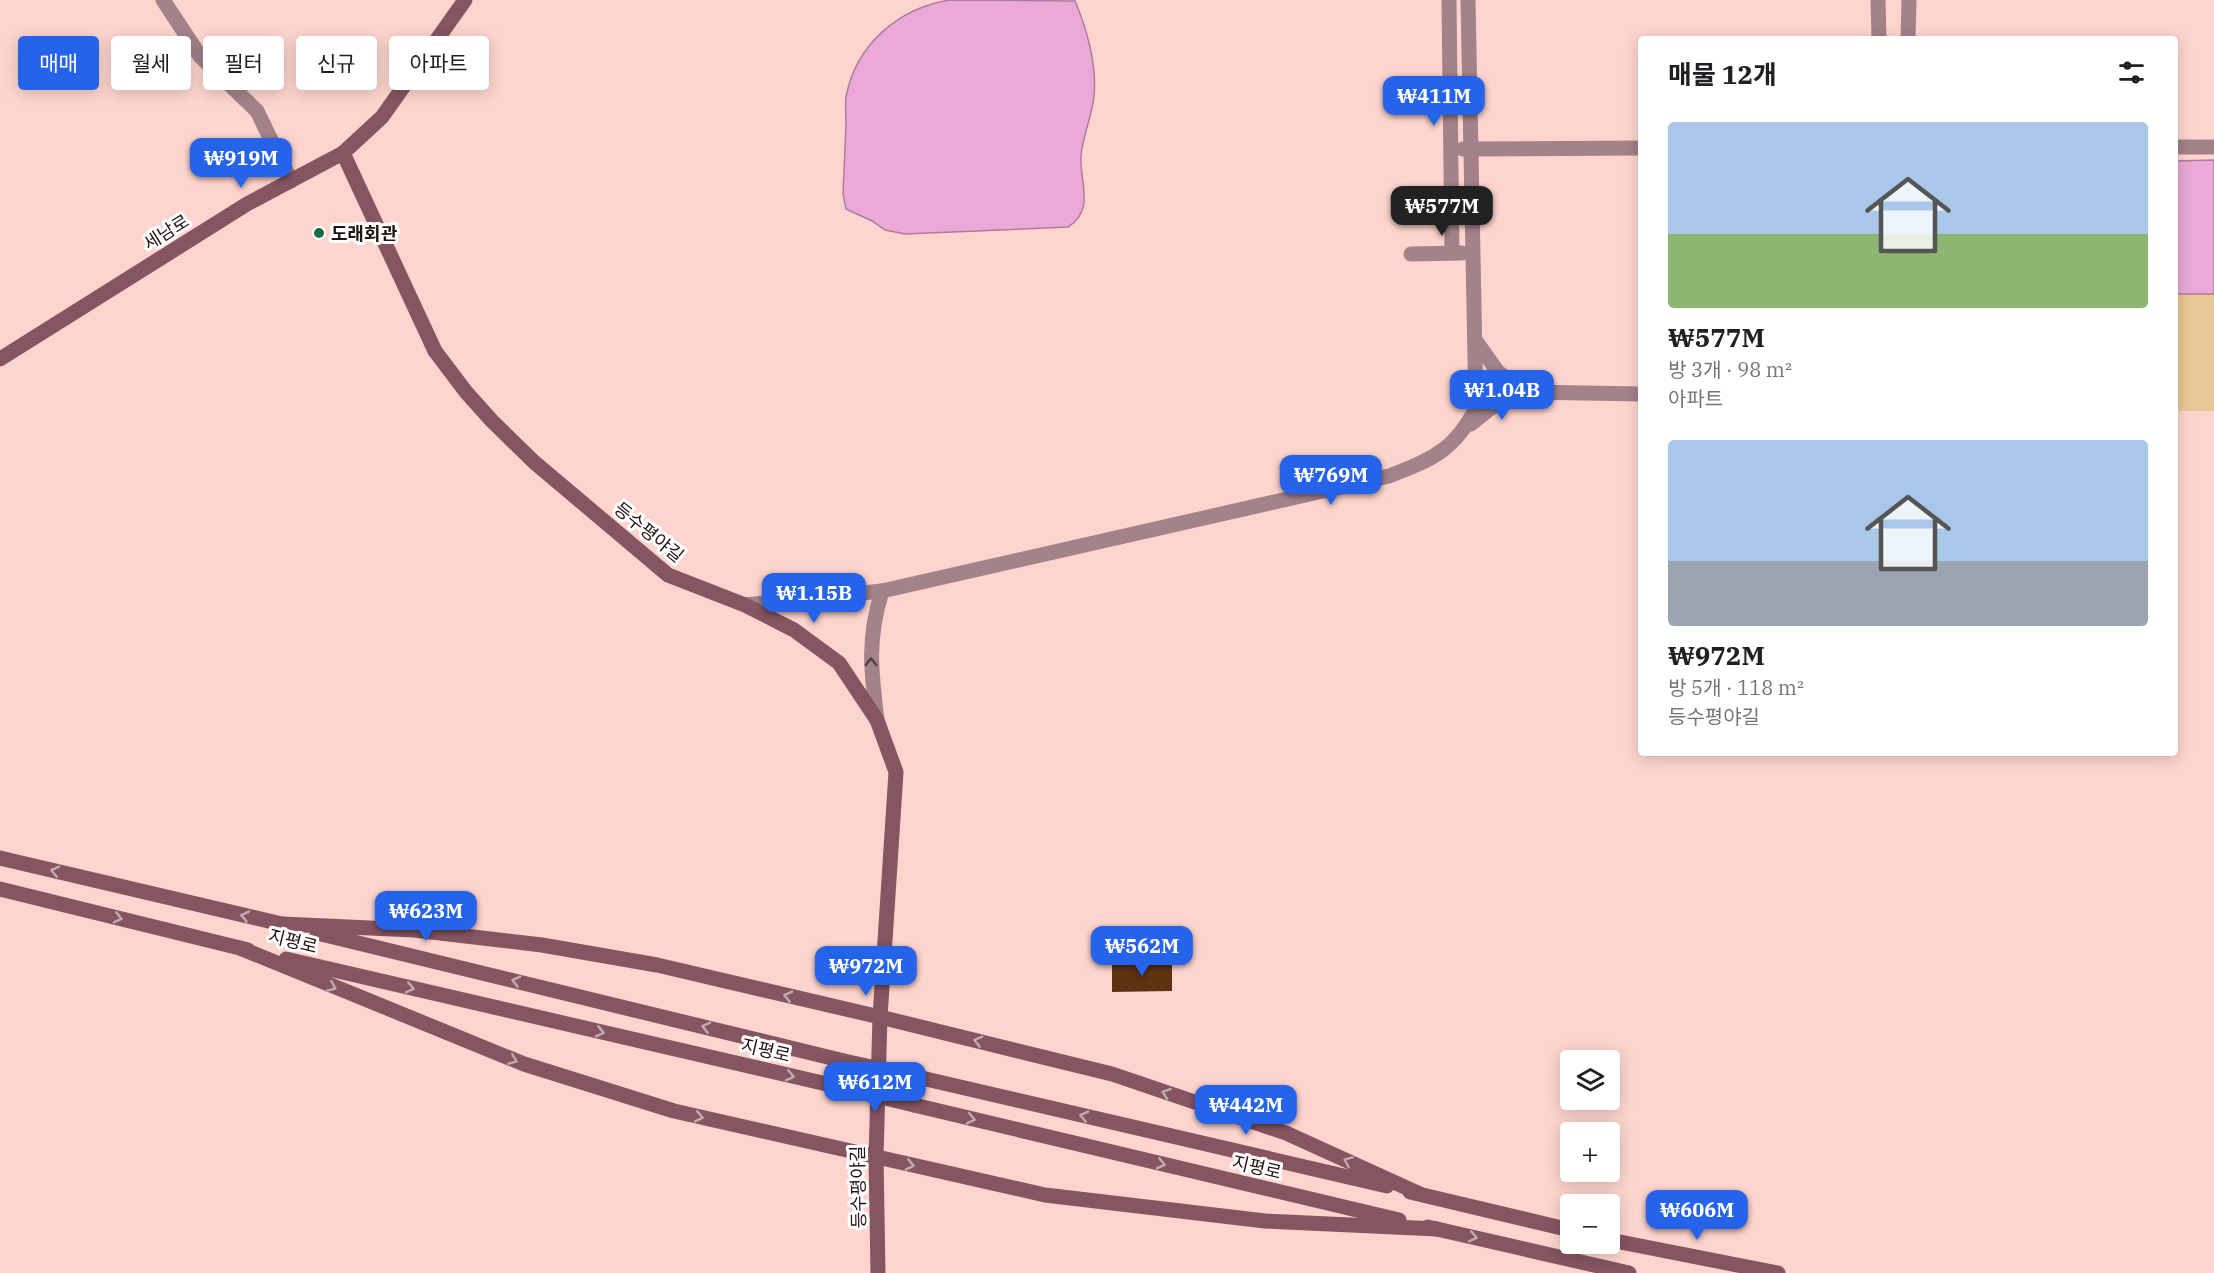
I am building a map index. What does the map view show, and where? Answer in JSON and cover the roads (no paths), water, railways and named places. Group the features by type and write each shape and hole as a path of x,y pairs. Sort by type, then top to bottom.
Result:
{"main road":[{"name":"세남로","path":"0,359 247,204 344,153 382,117 465,0"},
{"name":"등수평야길","path":"344,153 425,332 446,367 466,392 534,462 668,575 745,605 794,630 839,663 877,720 896,772 880,1017 876,1157 878,1273"},
{"name":"지평로","path":"0,858 844,1061 1560,1228"},
{"name":"지평로","path":"0,890 1629,1273"},
{"path":"282,924 414,930 542,945 657,965 880,1017 1112,1074 1286,1133 1420,1194"},
{"path":"240,948 524,1064 674,1111 1045,1195 1265,1221 1437,1229"},
{"path":"1620,1242 1778,1273"}],"street":[{"path":"163,0 200,56 257,111 291,181"},
{"path":"1449,0 1452,253"},
{"path":"1465,430 1476,408 1468,0"},
{"path":"1878,0 1879,36"},
{"path":"1908,36 1909,0"},
{"path":"2178,147 2214,147"},
{"path":"1451,150 1638,148"},
{"path":"1410,254 1474,253"},
{"path":"1476,341 1498,372 1526,392"},
{"path":"745,605 882,591 1389,476 1426,462 1447,449 1491,408 1526,392 1638,394"},
{"path":"877,720 871,676 871,642 873,621 882,591"}],"place":[{"name":"도래회관","path":"319,233"}]}
